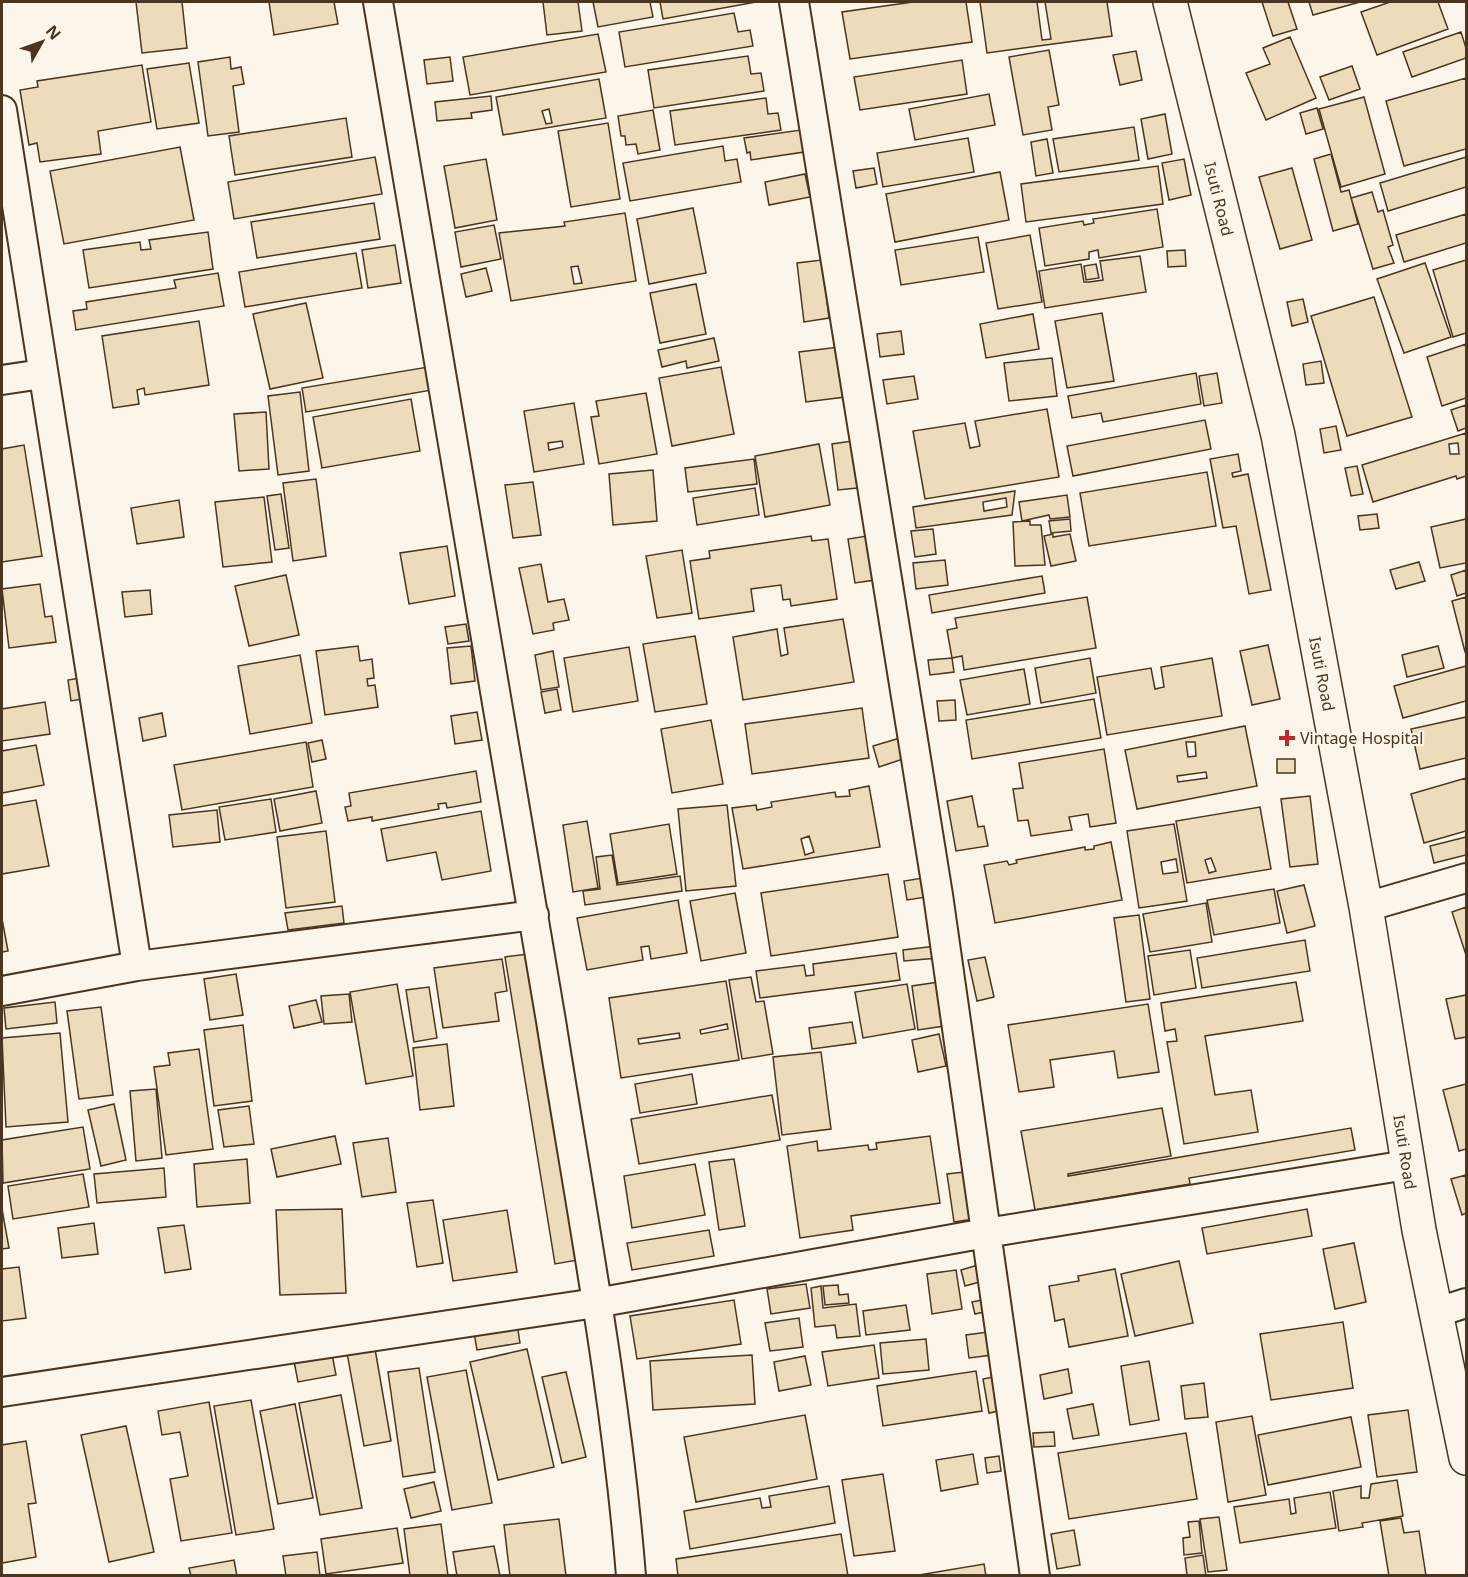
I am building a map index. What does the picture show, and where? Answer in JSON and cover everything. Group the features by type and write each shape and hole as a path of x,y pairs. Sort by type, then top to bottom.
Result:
{"street":[{"path":"378,2 474,553 534,915 596,1303 625,1505 631,1575"},
{"path":"794,2 938,895 1035,1575"},
{"name":"Isuti Road","path":"1170,2 1278,435 1366,907 1407,1165 1435,1313 1467,1458"},
{"path":"2,110 137,966"},
{"path":"2,380 42,375"},
{"path":"1366,907 1467,879"},
{"path":"2,991 137,966 534,915"},
{"path":"2,1392 596,1303 986,1233 1407,1165"},
{"path":"1435,1313 1467,1303"}],"building":[{"path":"136,2 182,2 187,48 142,53"},
{"path":"269,2 334,2 338,24 274,35"},
{"path":"543,2 578,2 582,31 547,35"},
{"path":"593,2 650,2 653,17 598,27"},
{"path":"660,2 756,2 663,19"},
{"path":"913,2 966,2 972,42 850,59 842,12"},
{"path":"980,2 1037,2 1042,40 1051,39 1045,2 1107,2 1112,36 987,53"},
{"path":"1262,2 1288,2 1297,29 1273,36"},
{"path":"1309,2 1360,2 1313,15"},
{"path":"1390,2 1438,2 1448,29 1377,55 1361,12"},
{"path":"734,13 738,32 750,30 753,46 625,67 619,32"},
{"path":"1461,32 1466,48 1466,58 1412,77 1403,52"},
{"path":"598,34 606,72 470,95 463,57"},
{"path":"1290,37 1316,98 1266,120 1246,73 1270,64 1263,48"},
{"path":"1049,50 1059,105 1048,107 1052,130 1023,135 1009,57"},
{"path":"1136,51 1142,80 1120,85 1113,55"},
{"path":"748,56 751,74 761,73 764,91 654,108 648,70"},
{"path":"230,57 231,69 241,67 244,84 233,86 239,132 208,136 198,62"},
{"path":"450,57 453,81 427,84 424,60"},
{"path":"962,60 967,94 860,110 854,77"},
{"path":"189,63 199,123 157,129 147,69"},
{"path":"142,65 151,122 98,131 101,154 40,162 37,143 29,145 20,90 38,87 37,81"},
{"path":"1352,66 1360,89 1329,100 1320,77"},
{"path":"1466,78 1466,149 1404,166 1386,101"},
{"path":"599,79 606,118 503,135 496,97","holes":["549,109 552,123 546,124 542,111"]},
{"path":"989,94 995,125 915,140 909,109"},
{"path":"491,96 492,110 471,113 472,118 437,121 435,102"},
{"path":"1364,97 1385,174 1341,187 1319,109"},
{"path":"766,98 768,114 778,113 781,130 675,145 670,111"},
{"path":"1317,108 1323,129 1306,134 1300,113"},
{"path":"653,110 660,150 638,154 636,144 626,145 625,136 621,136 618,116"},
{"path":"1165,114 1172,154 1148,159 1141,119"},
{"path":"346,118 352,157 235,175 229,136"},
{"path":"608,123 620,199 571,207 558,131"},
{"path":"1134,127 1139,160 1059,172 1053,139"},
{"path":"801,130 804,152 751,160 750,152 747,153 744,138"},
{"path":"968,138 974,172 883,187 877,153"},
{"path":"1047,139 1053,173 1036,176 1031,142"},
{"path":"723,146 725,161 737,159 741,182 630,201 623,163"},
{"path":"180,147 194,220 64,244 50,171"},
{"path":"1331,154 1341,192 1349,190 1358,224 1333,231 1314,159"},
{"path":"375,157 382,194 234,219 228,182"},
{"path":"1466,157 1466,187 1388,211 1380,183"},
{"path":"486,159 497,220 455,228 444,166"},
{"path":"1184,159 1191,195 1169,200 1162,163"},
{"path":"1158,166 1163,204 1026,222 1021,184"},
{"path":"874,168 877,184 856,188 853,171"},
{"path":"1292,168 1312,240 1280,249 1259,177"},
{"path":"1000,172 1009,220 895,242 886,194"},
{"path":"805,174 810,197 769,205 765,182"},
{"path":"1372,192 1378,212 1383,210 1393,245 1388,247 1394,263 1373,269 1351,198"},
{"path":"374,203 380,239 257,258 251,222"},
{"path":"693,208 706,273 649,284 637,219"},
{"path":"1157,209 1163,247 1099,258 1098,250 1089,252 1089,259 1045,266 1039,228 1083,221 1084,225 1094,223 1093,219"},
{"path":"625,213 636,281 511,301 499,233 565,226 564,222","holes":["578,266 582,283 574,284 571,267"]},
{"path":"1466,214 1466,243 1404,262 1396,235"},
{"path":"494,225 501,259 461,267 455,232"},
{"path":"208,232 213,269 89,288 83,250 140,242 141,250 151,249 149,240"},
{"path":"1030,235 1042,302 998,309 986,243"},
{"path":"978,237 984,272 901,285 895,250"},
{"path":"395,245 401,283 368,288 362,250"},
{"path":"1185,250 1186,266 1168,267 1167,251"},
{"path":"356,253 362,288 245,307 239,272"},
{"path":"1140,256 1146,292 1045,308 1039,271 1081,264 1084,282 1103,280 1100,261"},
{"path":"822,260 829,318 804,322 797,263"},
{"path":"1466,260 1466,333 1453,337 1433,270"},
{"path":"1425,263 1451,337 1404,353 1377,279"},
{"path":"1096,264 1099,278 1086,280 1084,266"},
{"path":"486,268 492,291 466,297 461,274"},
{"path":"218,273 224,306 76,330 73,311 87,309 86,302 176,288 174,280"},
{"path":"696,284 706,334 660,343 650,293"},
{"path":"1374,297 1412,417 1347,436 1311,316"},
{"path":"1303,299 1308,322 1292,326 1287,302"},
{"path":"306,303 323,378 270,389 253,314"},
{"path":"1102,313 1114,381 1067,388 1055,321"},
{"path":"1033,314 1039,349 986,358 980,324"},
{"path":"199,321 209,385 145,395 144,388 137,390 139,404 113,408 102,336"},
{"path":"901,331 904,354 880,357 877,334"},
{"path":"714,338 719,361 687,368 686,361 662,367 658,350"},
{"path":"1466,344 1466,398 1442,406 1427,357"},
{"path":"839,347 845,397 806,402 799,352"},
{"path":"1052,358 1057,396 1009,401 1004,363"},
{"path":"1321,361 1324,383 1306,385 1303,364"},
{"path":"428,367 432,390 306,412 302,388"},
{"path":"721,367 734,434 672,446 659,378"},
{"path":"1196,373 1201,404 1103,422 1101,413 1072,418 1068,396"},
{"path":"1217,373 1222,403 1204,406 1199,376"},
{"path":"914,376 918,399 887,404 883,380"},
{"path":"300,392 309,471 278,475 268,396"},
{"path":"646,393 657,454 599,464 591,417 599,416 596,401"},
{"path":"411,399 420,451 322,468 313,417"},
{"path":"574,403 584,464 534,472 524,411","holes":["562,441 563,447 549,450 548,443"]},
{"path":"1466,405 1466,428 1458,431 1451,410"},
{"path":"1047,409 1059,477 925,499 913,431 965,423 970,448 980,446 975,421"},
{"path":"266,412 269,469 239,471 234,414"},
{"path":"1205,420 1211,449 1073,476 1067,446"},
{"path":"1336,426 1341,450 1324,453 1320,429"},
{"path":"1466,433 1466,476 1457,479 1456,476 1373,502 1362,465","holes":["1458,443 1459,454 1450,454 1449,444"]},
{"path":"852,441 857,488 838,490 832,444"},
{"path":"819,444 830,505 765,517 755,456"},
{"path":"24,445 42,556 2,562 2,449"},
{"path":"1238,454 1241,471 1232,473 1233,477 1248,474 1271,590 1249,594 1236,526 1223,528 1210,459"},
{"path":"754,459 757,484 688,492 685,468"},
{"path":"1357,466 1363,494 1351,496 1345,468"},
{"path":"653,470 657,521 613,525 609,474"},
{"path":"1207,472 1216,526 1089,546 1080,493"},
{"path":"316,479 326,556 293,561 283,483"},
{"path":"533,482 541,535 513,538 505,485"},
{"path":"755,488 759,515 697,525 693,498"},
{"path":"1015,491 1012,515 916,528 913,507","holes":["1006,498 1007,507 984,511 983,502"]},
{"path":"281,494 289,548 275,550 267,496"},
{"path":"1067,495 1070,517 1050,519 1049,515 1022,521 1019,502"},
{"path":"264,497 272,562 223,567 215,502"},
{"path":"179,500 184,537 137,544 131,508"},
{"path":"1377,514 1379,528 1360,530 1358,516"},
{"path":"1070,519 1071,531 1051,533 1049,521"},
{"path":"1466,519 1466,563 1440,568 1431,527"},
{"path":"1030,521 1030,525 1041,525 1045,565 1015,566 1013,522"},
{"path":"933,529 936,554 915,557 911,531"},
{"path":"1053,534 1053,537 1070,534 1076,561 1051,566 1044,536"},
{"path":"811,536 812,541 828,539 837,599 791,606 790,599 783,600 781,585 751,589 754,611 699,619 690,561 710,558 709,551"},
{"path":"867,536 875,580 855,583 848,539"},
{"path":"447,546 455,596 409,604 400,553"},
{"path":"682,550 692,613 657,618 646,556"},
{"path":"945,560 948,585 916,589 913,563"},
{"path":"1419,562 1425,581 1396,589 1390,570"},
{"path":"541,564 548,602 564,599 569,620 553,623 554,630 533,634 519,568"},
{"path":"1466,570 1466,593 1457,596 1451,575"},
{"path":"286,575 299,635 249,646 235,586"},
{"path":"1042,576 1045,593 932,613 929,595"},
{"path":"40,584 45,617 52,616 56,642 9,648 2,589"},
{"path":"150,590 152,614 125,617 122,592"},
{"path":"1087,597 1096,648 964,670 962,656 952,658 947,630 957,628 955,618"},
{"path":"1466,597 1466,652 1465,652 1452,601"},
{"path":"843,619 854,682 743,700 733,637 777,629 781,656 788,654 784,628"},
{"path":"466,624 469,641 448,644 445,627"},
{"path":"695,636 707,704 655,712 643,644"},
{"path":"1268,645 1280,699 1252,705 1240,651"},
{"path":"358,646 360,661 372,659 374,678 367,679 368,686 375,685 378,707 325,715 316,651"},
{"path":"471,646 475,681 451,684 447,648"},
{"path":"1438,646 1444,668 1407,677 1402,655"},
{"path":"629,647 638,701 573,712 564,658"},
{"path":"553,651 559,687 541,690 535,655"},
{"path":"300,655 312,723 250,734 238,666"},
{"path":"952,658 954,672 930,675 928,660"},
{"path":"1090,658 1096,693 1041,703 1035,668"},
{"path":"1212,658 1222,716 1107,735 1097,677 1151,668 1155,689 1164,687 1161,667"},
{"path":"1466,666 1466,701 1403,718 1394,686"},
{"path":"1024,669 1030,704 967,715 960,680"},
{"path":"91,676 95,697 71,701 68,680"},
{"path":"557,689 561,710 545,713 541,692"},
{"path":"1094,699 1101,738 972,759 966,720"},
{"path":"955,700 956,720 939,721 937,701"},
{"path":"45,702 50,734 2,741 2,709"},
{"path":"862,708 869,758 752,774 745,724"},
{"path":"477,712 482,740 455,744 451,716"},
{"path":"162,713 166,736 143,741 139,718"},
{"path":"1466,717 1466,758 1420,769 1411,729"},
{"path":"711,720 723,784 672,793 661,729"},
{"path":"1245,726 1257,786 1137,809 1125,750","holes":["1186,742 1195,742 1196,756 1188,757","1206,772 1207,778 1178,782 1177,776"]},
{"path":"900,738 906,758 879,767 873,746"},
{"path":"322,740 326,759 312,762 308,743"},
{"path":"306,742 313,787 182,810 174,765"},
{"path":"36,745 44,785 2,793 2,751"},
{"path":"1104,749 1116,823 1090,827 1088,814 1069,817 1072,830 1031,836 1028,820 1018,821 1013,789 1023,788 1019,763"},
{"path":"1277,759 1295,759 1295,773 1277,773"},
{"path":"476,771 481,802 447,808 446,803 438,804 439,809 372,821 372,817 348,821 345,807 351,806 349,793"},
{"path":"1466,778 1466,831 1424,843 1411,794"},
{"path":"869,786 880,847 743,869 732,808 756,805 757,810 772,807 771,802 835,792 836,797 850,796 849,790","holes":["809,836 814,852 805,855 801,839"]},
{"path":"316,791 322,823 280,831 274,799"},
{"path":"972,796 978,827 984,826 988,846 956,851 947,801"},
{"path":"1310,796 1318,864 1290,867 1281,799"},
{"path":"271,799 276,832 225,840 219,807"},
{"path":"36,800 49,866 2,874 2,806"},
{"path":"727,805 736,886 686,891 678,809"},
{"path":"1260,807 1271,869 1187,883 1176,821","holes":["1211,858 1216,871 1209,873 1205,860"]},
{"path":"217,810 220,842 173,847 169,815"},
{"path":"481,811 491,871 442,880 436,852 387,861 381,829"},
{"path":"587,821 598,888 573,892 563,825"},
{"path":"669,824 677,874 618,883 610,834"},
{"path":"1174,824 1187,901 1139,908 1127,831","holes":["1176,859 1178,872 1163,874 1161,862"]},
{"path":"326,831 335,902 286,908 277,837"},
{"path":"1466,837 1466,855 1434,863 1430,846"},
{"path":"1111,842 1122,900 995,923 984,865 1007,861 1009,865 1017,863 1016,860 1085,847 1085,850 1094,849 1094,846"},
{"path":"612,855 617,885 680,876 682,891 585,905 583,891 600,889 596,857"},
{"path":"888,874 898,937 771,956 761,893"},
{"path":"929,877 933,896 907,900 904,881"},
{"path":"1304,885 1315,926 1287,933 1277,891"},
{"path":"1274,889 1280,923 1214,935 1207,900"},
{"path":"735,893 746,953 701,961 690,901"},
{"path":"678,900 687,953 651,959 649,946 641,947 643,960 587,970 577,918"},
{"path":"1206,903 1212,942 1150,952 1143,914"},
{"path":"342,906 344,923 288,930 285,913"},
{"path":"1466,907 1466,955 1452,912"},
{"path":"1139,915 1150,999 1126,1002 1114,918"},
{"path":"2,919 8,951 2,952"},
{"path":"1305,940 1310,971 1202,988 1197,958"},
{"path":"936,946 938,958 904,961 903,950"},
{"path":"1190,950 1196,988 1154,995 1148,956"},
{"path":"896,953 900,980 760,998 756,971 804,965 806,976 814,975 813,964"},
{"path":"528,954 578,1260 555,1264 505,957"},
{"path":"985,957 994,997 977,1001 968,960"},
{"path":"502,959 507,991 495,993 499,1021 443,1028 434,968"},
{"path":"236,974 243,1015 210,1020 204,979"},
{"path":"751,977 756,1002 764,1001 773,1054 742,1059 729,980"},
{"path":"726,981 739,1060 621,1078 609,998","holes":["727,1024 728,1029 701,1034 700,1030","679,1033 680,1038 639,1044 638,1039"]},
{"path":"945,981 951,1025 918,1030 912,986"},
{"path":"1296,982 1303,1021 1205,1036 1215,1095 1251,1090 1258,1132 1184,1144 1167,1042 1177,1041 1175,1029 1165,1031 1161,1003"},
{"path":"397,984 413,1076 366,1084 350,992"},
{"path":"907,984 915,1029 863,1038 855,992"},
{"path":"429,987 437,1038 414,1042 406,990"},
{"path":"349,994 352,1022 324,1024 321,996"},
{"path":"1466,995 1466,1037 1455,1039 1446,999"},
{"path":"316,1000 322,1022 294,1028 289,1006"},
{"path":"55,1002 57,1023 6,1029 4,1008"},
{"path":"1148,1004 1159,1072 1118,1078 1114,1051 1050,1060 1054,1087 1019,1092 1008,1025"},
{"path":"101,1007 113,1095 79,1099 67,1011"},
{"path":"852,1022 856,1043 812,1049 809,1028"},
{"path":"243,1025 252,1101 214,1106 204,1030"},
{"path":"60,1033 68,1122 6,1127 2,1038"},
{"path":"939,1034 946,1066 918,1072 912,1040"},
{"path":"447,1044 454,1106 420,1110 413,1048"},
{"path":"199,1049 213,1149 166,1155 154,1067 170,1065 168,1053"},
{"path":"821,1052 831,1129 782,1135 773,1057"},
{"path":"692,1074 697,1104 640,1113 635,1084"},
{"path":"1466,1084 1466,1149 1459,1151 1443,1090"},
{"path":"156,1089 162,1158 136,1161 130,1091"},
{"path":"772,1095 780,1140 639,1164 631,1119"},
{"path":"114,1104 126,1160 101,1166 88,1110"},
{"path":"249,1106 254,1144 224,1147 218,1110"},
{"path":"1162,1108 1171,1156 1068,1174 1068,1176 1351,1128 1355,1150 1189,1178 1190,1184 1035,1210 1021,1131"},
{"path":"83,1127 90,1169 3,1183 2,1140"},
{"path":"335,1136 341,1164 277,1177 271,1149"},
{"path":"930,1136 940,1203 851,1216 853,1230 800,1238 787,1146 817,1141 818,1151 868,1145 869,1150 877,1149 876,1143"},
{"path":"388,1138 396,1192 362,1197 353,1143"},
{"path":"247,1159 250,1203 197,1207 194,1164"},
{"path":"734,1159 745,1226 719,1230 709,1162"},
{"path":"695,1164 705,1215 632,1228 624,1176"},
{"path":"164,1168 166,1197 97,1203 94,1174"},
{"path":"973,1171 980,1218 954,1222 947,1174"},
{"path":"83,1174 89,1207 13,1219 8,1186"},
{"path":"1466,1175 1466,1213 1462,1215 1451,1179"},
{"path":"433,1200 443,1263 417,1267 407,1203"},
{"path":"2,1209 9,1248 2,1249"},
{"path":"342,1209 346,1293 280,1295 276,1210"},
{"path":"1307,1209 1312,1236 1207,1254 1202,1228"},
{"path":"507,1210 517,1272 453,1281 443,1220"},
{"path":"94,1223 98,1254 62,1258 58,1228"},
{"path":"184,1225 191,1269 165,1273 158,1228"},
{"path":"709,1230 714,1256 632,1270 627,1243"},
{"path":"1354,1243 1366,1302 1335,1309 1323,1249"},
{"path":"1179,1261 1193,1323 1135,1336 1121,1274"},
{"path":"978,1265 983,1281 965,1286 961,1270"},
{"path":"19,1267 26,1318 2,1321 2,1269"},
{"path":"1115,1269 1128,1336 1069,1347 1064,1319 1055,1321 1049,1286 1079,1281 1078,1276"},
{"path":"956,1270 962,1309 932,1314 927,1274"},
{"path":"806,1284 810,1308 771,1314 767,1289"},
{"path":"838,1285 839,1295 848,1294 849,1303 825,1305 823,1286"},
{"path":"821,1286 823,1308 856,1304 860,1336 837,1338 835,1325 815,1327 811,1288"},
{"path":"991,1298 993,1310 975,1314 972,1302"},
{"path":"734,1300 741,1344 637,1359 630,1316"},
{"path":"906,1305 910,1330 866,1335 863,1311"},
{"path":"799,1318 803,1347 770,1351 765,1323"},
{"path":"1343,1322 1353,1388 1271,1400 1260,1334"},
{"path":"517,1324 520,1343 477,1350 474,1332"},
{"path":"988,1332 992,1355 969,1358 966,1335"},
{"path":"926,1339 929,1370 883,1374 880,1343"},
{"path":"874,1345 879,1378 828,1386 822,1352"},
{"path":"375,1349 391,1441 364,1446 347,1353"},
{"path":"527,1349 554,1467 498,1480 470,1362"},
{"path":"332,1354 336,1375 298,1382 294,1361"},
{"path":"752,1355 755,1404 653,1410 650,1361"},
{"path":"805,1356 811,1385 779,1391 774,1362"},
{"path":"1149,1361 1159,1420 1130,1425 1121,1366"},
{"path":"419,1368 435,1472 403,1477 388,1372"},
{"path":"1068,1369 1072,1393 1044,1399 1040,1375"},
{"path":"466,1370 492,1503 452,1510 427,1377"},
{"path":"976,1371 982,1411 883,1426 877,1386"},
{"path":"566,1372 586,1457 562,1463 542,1377"},
{"path":"998,1376 1004,1410 989,1413 983,1379"},
{"path":"1204,1383 1208,1417 1185,1419 1181,1386"},
{"path":"341,1395 362,1508 320,1515 299,1403"},
{"path":"251,1400 274,1529 236,1535 214,1406"},
{"path":"209,1402 232,1533 181,1541 170,1479 188,1476 180,1432 162,1435 158,1411"},
{"path":"295,1404 313,1498 278,1504 260,1411"},
{"path":"1093,1404 1099,1435 1073,1439 1067,1409"},
{"path":"1408,1410 1417,1472 1377,1477 1368,1415"},
{"path":"805,1415 817,1479 696,1502 684,1437"},
{"path":"1252,1416 1266,1495 1228,1502 1216,1422"},
{"path":"1351,1417 1361,1467 1268,1485 1258,1435"},
{"path":"126,1426 154,1552 109,1562 81,1435"},
{"path":"1054,1432 1055,1446 1034,1447 1033,1433"},
{"path":"1186,1433 1197,1499 1069,1519 1058,1453"},
{"path":"26,1441 36,1503 28,1504 36,1557 2,1563 2,1445"},
{"path":"973,1454 978,1484 941,1491 936,1460"},
{"path":"999,1456 1001,1471 987,1473 985,1458"},
{"path":"883,1474 895,1551 854,1556 842,1480"},
{"path":"1397,1480 1403,1516 1362,1523 1363,1527 1339,1531 1333,1491 1361,1486 1361,1498 1369,1498 1371,1484"},
{"path":"434,1482 441,1511 411,1518 404,1489"},
{"path":"829,1486 835,1523 690,1549 684,1511 760,1498 762,1508 771,1507 769,1496"},
{"path":"1330,1492 1336,1528 1240,1543 1234,1507 1289,1499 1291,1514 1296,1513 1294,1498"},
{"path":"1219,1517 1227,1570 1208,1572 1200,1519"},
{"path":"1401,1518 1404,1533 1419,1531 1426,1576 1389,1576 1380,1521"},
{"path":"559,1519 566,1576 510,1576 504,1525"},
{"path":"1199,1521 1202,1553 1184,1555 1183,1538 1190,1537 1188,1522"},
{"path":"441,1524 448,1576 410,1576 404,1529"},
{"path":"397,1528 403,1563 326,1574 321,1539"},
{"path":"1074,1530 1080,1565 1057,1569 1051,1534"},
{"path":"841,1534 848,1576 678,1576 676,1559"},
{"path":"494,1546 500,1576 457,1576 453,1552"},
{"path":"317,1552 320,1576 286,1576 283,1556"},
{"path":"1203,1555 1206,1576 1187,1575 1185,1558"},
{"path":"234,1560 237,1576 191,1576 189,1568"},
{"path":"984,1564 986,1576 913,1576"}],"place":[{"name":"Vintage Hospital","path":"1287,738"}]}
